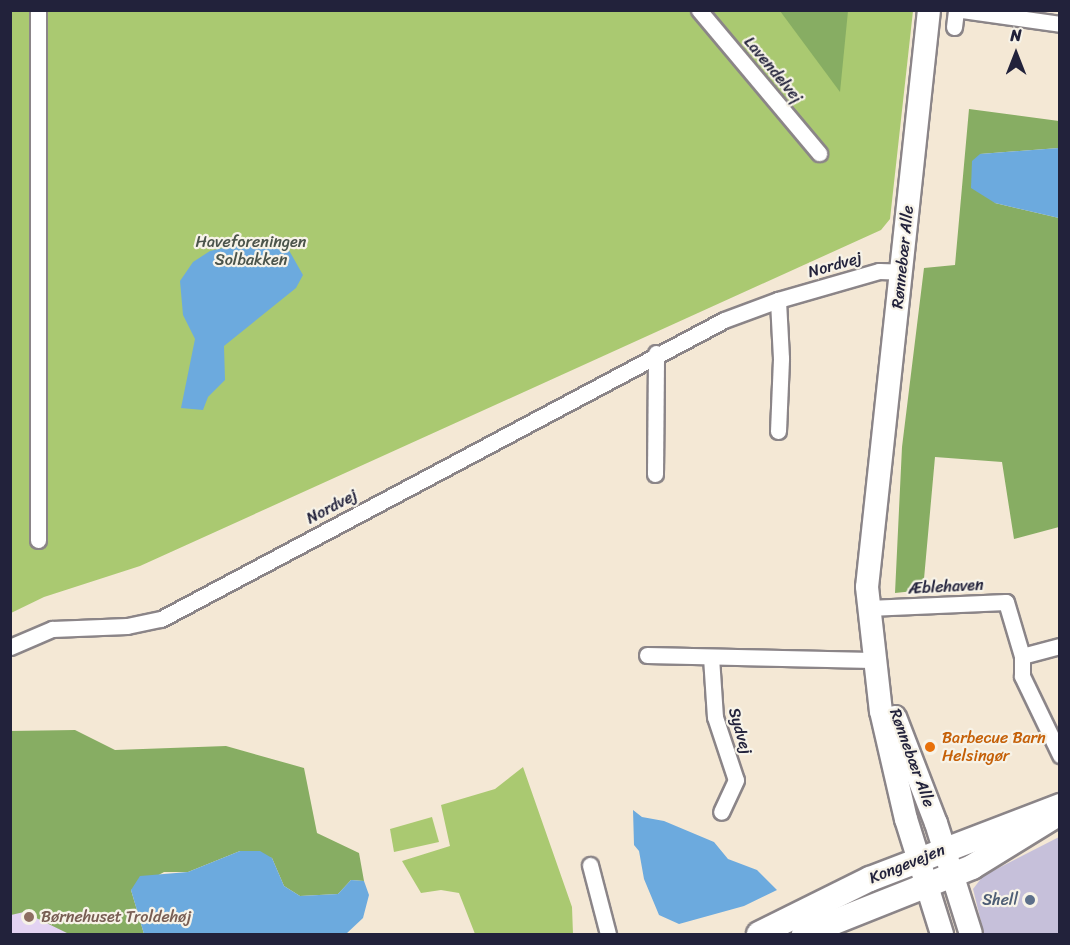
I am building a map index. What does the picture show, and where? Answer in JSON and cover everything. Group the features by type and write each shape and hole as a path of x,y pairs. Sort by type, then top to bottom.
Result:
{"main road":[{"name":"Rønnebær Alle","path":"929,10 903,272 875,504 872,660 881,711 938,867 970,934"},
{"name":"Rønnebær Alle","path":"874,608 893,709 938,867 942,934"},
{"name":"Kongevejen","path":"804,934 1059,810"},
{"name":"Kongevejen","path":"759,934 839,893 938,867 1059,810"},
{"path":"784,934 938,867 957,934"}],"street":[{"path":"38,10 38,540"},
{"name":"Lavendelvej","path":"699,10 819,153"},
{"path":"954,27 956,10"},
{"path":"962,10 1059,24"},
{"name":"Nordvej","path":"10,647 52,629 128,626 161,620 656,353 724,320 778,300 879,271 903,272"},
{"path":"778,300 781,358 778,431"},
{"path":"655,474 656,353"},
{"name":"Æblehaven","path":"874,608 1006,602 1022,656 1022,676 1059,755"},
{"path":"1022,656 1059,646"},
{"path":"647,655 872,660"},
{"name":"Sydvej","path":"711,657 715,717 736,780 720,812"},
{"path":"590,865 608,934"}],"shaded area":[{"path":"1059,837 1059,934 984,934 973,889 983,876"},
{"name":"Børnehuset Troldehøj","path":"11,899 86,934 11,934"}],"green space":[{"name":"Haveforeningen Solbakken","path":"10,11 913,11 890,219 881,230 140,566 44,597 11,613"},
{"path":"780,11 848,11 840,92"},
{"path":"969,109 1059,121 1059,148 980,154 995,203 1059,218 1059,527 1014,539 1002,462 935,457 923,590 895,593 902,447 924,268 955,265"},
{"path":"75,730 115,750 226,746 304,768 317,833 359,853 364,881 351,880 338,894 300,896 284,886 272,858 240,851 188,872 164,872 131,890 144,934 69,934 24,912 11,915 10,731"},
{"path":"523,767 572,907 573,934 475,934 459,893 441,890 421,893 402,861 450,846 441,805 495,789"},
{"path":"432,817 439,842 394,852 390,829"}],"water":[{"path":"1059,148 1059,218 995,203 971,188 972,161 980,154"},
{"path":"235,245 286,245 303,275 296,288 224,346 225,380 208,397 203,410 181,408 195,339 183,315 180,281 193,262 210,251"},
{"path":"633,810 642,817 664,821 714,842 728,859 757,870 777,890 744,906 679,924 659,915 644,879 639,851 634,845"},
{"path":"240,851 260,851 272,858 284,886 300,896 338,894 351,880 364,881 369,895 363,918 346,934 144,934 131,890 140,876 188,872"}],"place":[{"name":"Barbecue Barn Helsingør","path":"930,747"},
{"name":"Shell","path":"1030,900"},
{"name":"Børnehuset Troldehøj","path":"29,917"}]}
